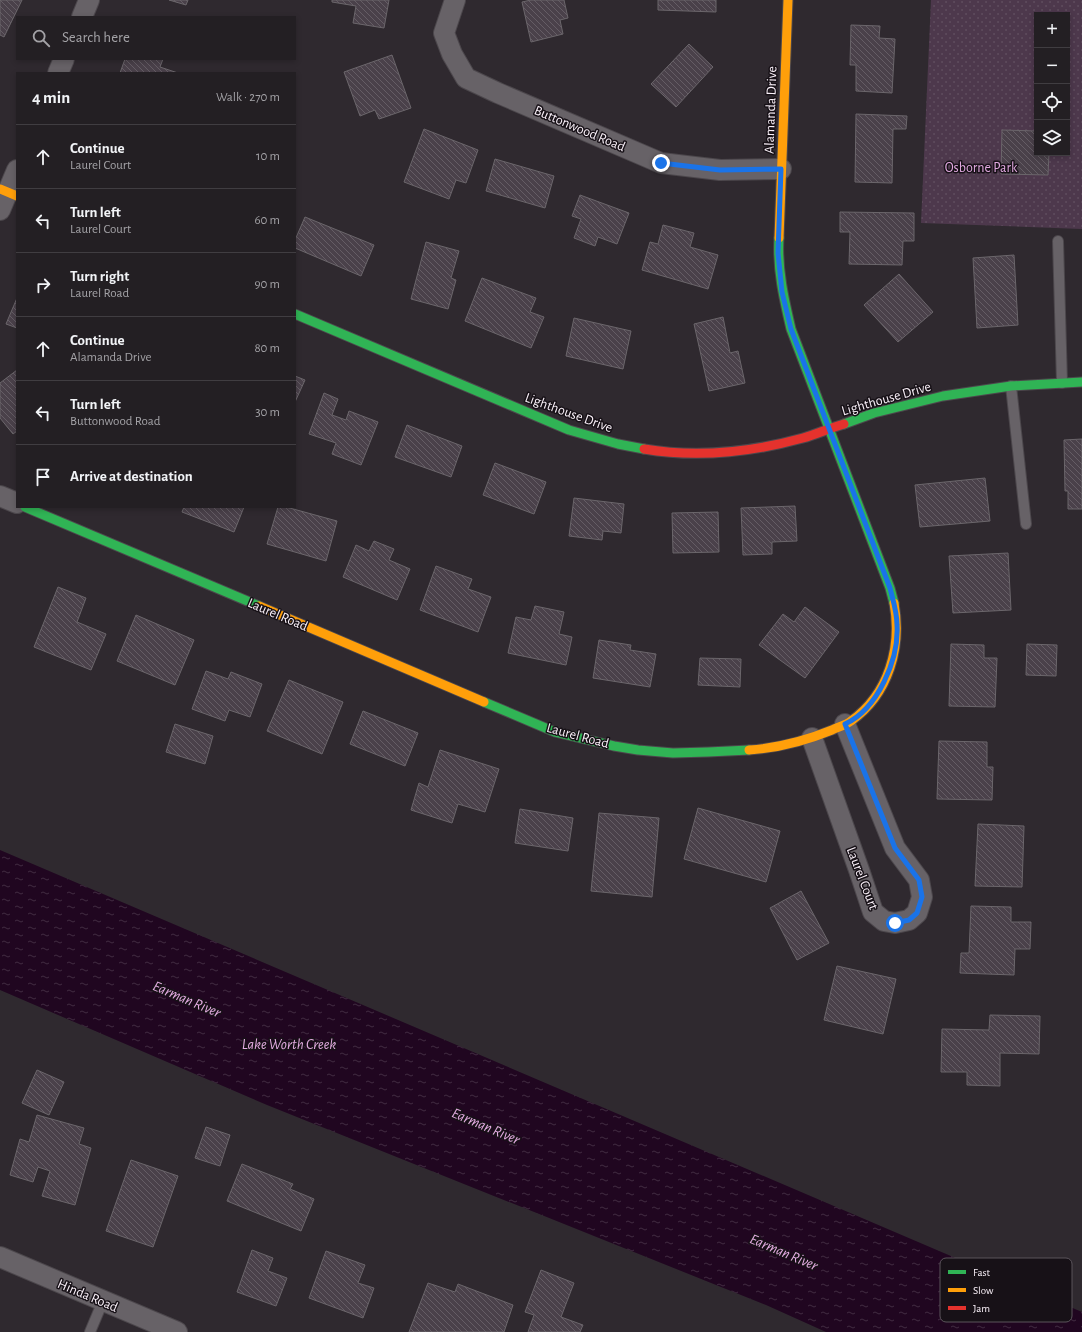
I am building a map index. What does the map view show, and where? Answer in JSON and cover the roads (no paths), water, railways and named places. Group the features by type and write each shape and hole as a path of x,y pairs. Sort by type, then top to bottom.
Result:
{"street":[{"path":"82,16 89,0"},
{"name":"Buttonwood Road","path":"455,0 444,33 452,54 466,78 661,163 720,170 781,169"},
{"name":"Alamanda Drive","path":"788,0 778,253 782,292 791,329 829,429"},
{"path":"58,72 64,60"},
{"path":"6,197 16,172"},
{"name":"Lighthouse Drive","path":"296,314 569,430 618,444 685,453 719,453 753,449 803,438 874,414 943,396 1010,386 1082,382"},
{"name":"Laurel Road","path":"27,508 555,732 592,742 649,751 707,753 764,749 802,742 849,722 864,710 876,696 886,680 896,643 897,624 895,606 890,588 829,429"},
{"path":"0,496 16,503"},
{"name":"Laurel Court","path":"812,738 860,870 873,912 884,920 895,923 909,920 917,913 922,897 919,880 895,848 845,724"},
{"name":"Hinda Road","path":"0,1258 177,1332"}],"lane":[{"path":"1058,241 1062,383"},
{"path":"1010,386 1026,524"},
{"path":"90,1332 103,1301"}],"water":[{"name":"Lake Worth Creek","path":"0,850 956,1258 940,1258 940,1322 1072,1322 1072,1308 1082,1312 1082,1332 826,1332 766,1305 267,1105 0,990"}],"park label":[{"name":"Osborne Park","path":"981,167"}],"water label":[{"name":"Earman River","path":"187,999"},
{"name":"Earman River","path":"486,1126"},
{"name":"Earman River","path":"784,1252"}]}
